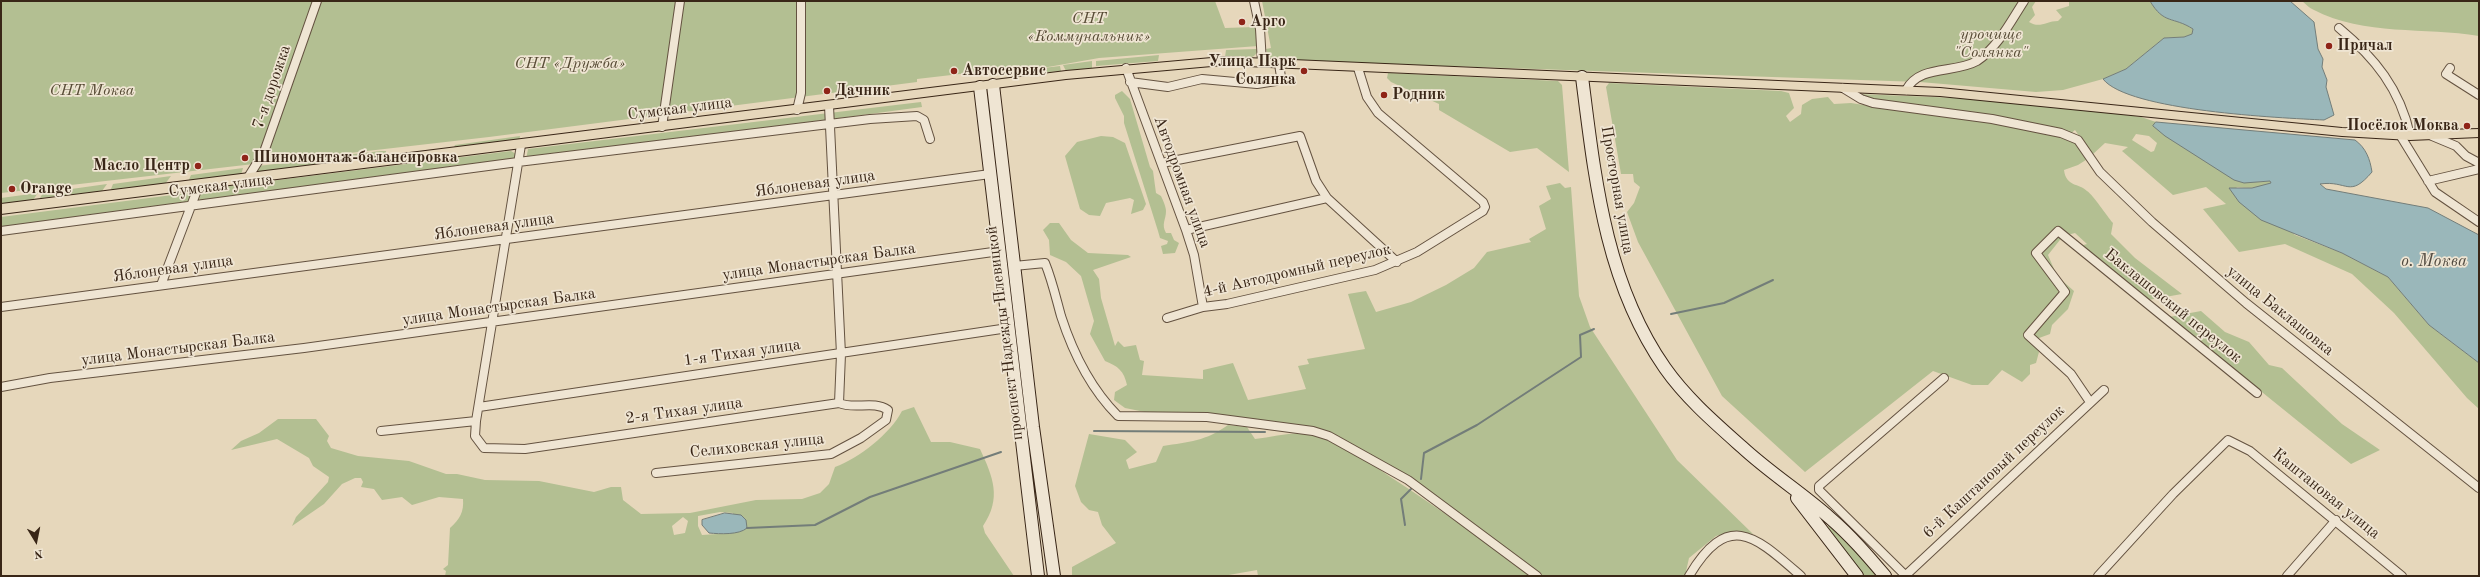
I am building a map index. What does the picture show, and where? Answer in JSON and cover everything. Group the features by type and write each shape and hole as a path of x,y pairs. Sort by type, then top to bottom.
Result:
{"main road":[{"name":"Сумская улица","path":"1,209 1126,68 1196,62 1262,63 1906,90 2114,108 2248,123 2380,134 2432,136 2478,133"},
{"name":"Просторная улица","path":"1582,77 1604,229 1617,276 1637,324 1657,357 1681,388 1698,406 1885,576"},
{"name":"проспект Надежды Плевицкой","path":"993,85 1014,266 1054,576"},
{"name":"проспект Надежды Плевицкой","path":"980,87 1038,576"},
{"name":"Просторная улица","path":"1824,520 1857,576"}],"street":[{"name":"7-я дорожка","path":"247,179 264,152 317,1"},
{"path":"662,127 680,1"},
{"path":"797,110 801,92 801,1"},
{"path":"1254,1 1260,29 1262,63"},
{"path":"1906,90 1912,80 1919,76 1967,66 1984,56 2024,1"},
{"path":"2339,28 2376,60 2389,77 2401,104 2405,135 2428,181 2451,205 2479,222"},
{"path":"1130,82 1161,87 1173,87 1204,78 1233,83 1270,83 1281,78 1279,64"},
{"name":"Автодромная улица","path":"1126,68 1130,82 1162,163 1194,255 1202,307"},
{"name":"4-й Автодромный переулок","path":"1167,318 1202,307 1227,304 1374,270 1397,262 1425,248 1483,212 1486,207 1483,202 1378,113 1367,97 1361,68"},
{"path":"2450,68 2446,74 2479,95"},
{"name":"улица Баклашовка","path":"1843,88 1861,99 1873,103 1992,119 2061,133 2078,140 2100,172 2164,232 2246,303 2412,437 2479,488"},
{"path":"829,106 841,354 839,403"},
{"name":"Сумская улица","path":"1,231 518,162 830,123 917,116 924,120 930,139"},
{"path":"1162,163 1300,136 1316,181 1327,198 1397,262"},
{"path":"2432,136 2456,146 2466,156 2479,163"},
{"path":"381,431 476,421 491,321 521,145"},
{"path":"2428,181 2479,169"},
{"name":"Яблоневая улица","path":"1,307 161,284 506,240 990,174"},
{"path":"161,284 199,185"},
{"path":"1186,230 1327,198"},
{"name":"Баклашовский переулок","path":"2090,402 2084,389 2070,372 2052,353 2028,335 2065,292 2036,253 2058,231 2071,240 2257,393"},
{"name":"улица Монастырская Балка","path":"1,387 50,378 304,348 1000,251"},
{"path":"1014,266 1045,263 1052,280 1062,318 1084,370 1104,404 1118,416 1207,418 1313,432 1329,436 1408,480 1537,576"},
{"name":"1-я Тихая улица","path":"479,407 1008,328"},
{"path":"1906,576 1819,490 1819,486 1944,378"},
{"name":"6-й Каштановый переулок","path":"1906,576 2104,390"},
{"name":"2-я Тихая улица","path":"476,421 475,436 484,448 525,449 839,403 846,408 877,405 886,408"},
{"name":"Селиховская улица","path":"656,473 831,454 862,438 886,420 888,410 886,408"},
{"name":"Каштановая улица","path":"2098,576 2173,494 2228,440 2250,451 2336,520 2402,576"},
{"path":"2287,576 2336,520"},
{"path":"1689,576 1704,553 1719,540 1730,536 1747,537 1763,543 1801,576"}],"green space":[{"path":"1,1 1215,1 1225,28 1255,27 1258,46 1099,58 1048,67 1020,70 1020,67 917,79 917,82 489,137 1,193"},
{"name":"урочище \"Солянка\"","path":"1262,1 2036,1 2032,7 2035,15 2029,22 2040,25 2058,21 2062,17 2056,10 2069,6 2069,1 2150,1 2160,14 2193,29 2192,34 2184,37 2164,38 2126,69 2103,79 2063,90 2036,92 1920,82 1270,60 1266,49 1271,48"},
{"path":"2302,1 2479,1 2479,36 2353,24 2314,10"},
{"path":"1226,50 1258,50 1253,57 1240,59 1225,57"},
{"path":"1159,55 1158,61 1096,66 1096,61"},
{"path":"1092,61 1092,68 1066,71 1063,65"},
{"path":"1060,66 1061,71 1015,75 1018,71"},
{"path":"1388,73 1558,81 1562,85 1569,172 1537,148 1510,152 1439,110 1439,104 1391,82 1387,78"},
{"path":"1609,83 1781,91 1789,93 1794,108 1786,116 1790,122 1801,114 1802,105 1812,99 1828,97 1834,104 1851,103 1914,113 1991,121 2064,136 2073,140 2089,158 2078,165 2064,170 2067,179 2090,193 2113,223 2111,234 2135,258 2182,294 2148,300 2080,246 2087,244 2075,233 2063,236 2048,255 2057,276 2074,291 2068,309 2052,325 2050,334 2031,341 2039,352 2036,363 2030,365 2030,374 2022,382 2002,370 1988,385 1972,385 1933,371 1805,472 1722,396 1638,242 1627,212 1634,203 1640,187 1634,182 1633,174 1621,174 1606,87"},
{"path":"1122,91 1130,99 1150,167 1153,171 1156,193 1161,196 1165,206 1166,214 1164,224 1166,233 1171,233 1174,240 1179,243 1175,253 1163,254 1161,246 1167,244 1168,241 1160,238 1124,123 1124,116 1115,98 1115,95"},
{"path":"1856,94 1958,98 2088,110 2141,117 2156,122 2154,126 2190,151 2258,182 2270,181 2271,183 2259,187 2236,187 2295,235 2342,253 2388,277 2429,325 2479,363 2479,409 2467,398 2394,313 2352,274 2285,244 2239,252 2203,209 2226,204 2206,187 2173,195 2122,151 2128,147 2105,143 2092,155 2075,130 2070,134 1872,101","holes":["2136,134 2149,136 2157,143 2154,151 2151,152 2132,140"]},
{"path":"921,102 922,107 526,160 528,149"},
{"path":"520,136 519,142 453,149 455,145"},
{"path":"1101,136 1113,137 1125,143 1146,204 1143,210 1131,214 1134,200 1130,198 1106,203 1100,216 1089,215 1080,209 1065,156 1077,142"},
{"path":"386,151 386,156 321,164 326,157"},
{"path":"511,151 516,154 515,159 202,201 199,199 201,193 206,189"},
{"path":"317,159 315,166 255,173 258,166"},
{"path":"243,168 241,175 188,182 191,175"},
{"path":"171,176 165,184 113,191 111,189 113,184"},
{"path":"1560,183 1565,188 1571,187 1579,296 1590,327 1677,460 1753,534 1734,531 1716,536 1689,558 1685,576 1543,576 1440,501 1323,430 1206,413 1145,412 1125,408 1114,400 1115,392 1127,385 1124,376 1117,367 1105,361 1090,334 1094,321 1081,276 1066,262 1050,255 1049,240 1043,230 1050,223 1059,223 1071,240 1088,253 1128,255 1131,257 1093,270 1099,279 1101,298 1115,346 1118,341 1124,347 1136,345 1140,360 1144,361 1142,375 1203,379 1203,370 1233,363 1248,400 1306,389 1298,366 1309,364 1307,359 1365,349 1348,294 1366,291 1376,312 1411,302 1446,285 1474,268 1487,252 1531,242 1529,239 1546,229 1539,206 1551,199 1546,186"},
{"path":"107,184 102,191 40,198 43,193"},
{"path":"38,193 33,200 1,204 1,198"},
{"path":"188,193 192,194 189,204 1,228 1,217"},
{"path":"2201,311 2225,332 2249,342 2269,365 2282,368 2342,424 2380,450 2351,464 2169,317"},
{"path":"914,407 931,442 950,442 980,449 989,469 994,488 992,506 989,516 983,526 985,533 1014,576 445,576 446,571 443,569 448,565 450,528 461,515 463,499 439,497 412,505 402,497 382,500 374,489 361,487 363,482 361,478 355,478 342,484 324,504 292,526 296,517 328,482 329,477 313,466 309,458 277,439 231,450 241,441 259,433 278,419 316,419 329,436 327,441 331,448 358,456 409,461 446,474 457,474 485,480 539,481 594,492 611,487 621,487 623,500 641,514 690,513 756,500 802,499 820,493 829,484 835,467 854,458 873,444 890,428 902,411","holes":["720,512 733,513 732,533 702,535 698,526 698,516","683,517 688,521 685,533 674,535 672,526"]},
{"path":"1228,425 1247,427 1255,439 1300,433 1315,435 1335,442 1363,458 1443,512 1531,576 1258,576 1257,570 1223,576 1072,576 1072,567 1116,543 1102,525 1098,512 1089,510 1081,502 1075,486 1089,434 1125,440 1137,452 1126,460 1129,469 1156,462 1163,446 1205,438"},
{"path":"1829,524 1832,525 1878,576 1864,576 1828,527"}],"water":[{"path":"2150,1 2290,1 2314,22 2318,49 2323,59 2322,67 2327,80 2326,87 2334,115 2324,120 2242,115 2207,111 2173,106 2142,99 2118,90 2103,79 2126,69 2164,38 2184,37 2192,34 2193,29 2164,17 2155,9"},
{"name":"о. Моква","path":"2156,122 2355,140 2367,154 2372,172 2358,185 2353,187 2329,183 2320,184 2326,189 2428,208 2479,235 2479,363 2429,325 2388,277 2342,253 2261,220 2239,202 2229,188 2252,188 2271,183 2270,181 2244,183 2234,180 2165,136 2153,126"},
{"path":"725,513 741,515 746,520 747,528 734,533 709,533 702,525 702,520"}],"waterway":[{"path":"1671,314 1724,303 1773,280"},
{"path":"1421,479 1424,453 1477,425 1581,357 1580,335 1594,329"},
{"path":"1094,431 1265,432"},
{"path":"747,528 815,525 870,497 1001,452"},
{"path":"1405,525 1401,499 1411,489"}],"place":[{"name":"Арго","path":"1242,22"},
{"name":"Причал","path":"2329,46"},
{"name":"Автосервис","path":"954,71"},
{"name":"Улица Парк Солянка","path":"1304,71"},
{"name":"Дачник","path":"827,91"},
{"name":"Родник","path":"1384,95"},
{"name":"Посёлок Моква","path":"2467,126"},
{"name":"Шиномонтаж-балансировка","path":"245,158"},
{"name":"Масло Центр","path":"198,166"},
{"name":"Orange","path":"12,189"}],"park label":[{"name":"СНТ «Коммунальник»","path":"1089,28"},
{"name":"СНТ «Дружба»","path":"570,64"},
{"name":"СНТ Моква","path":"92,91"}]}
